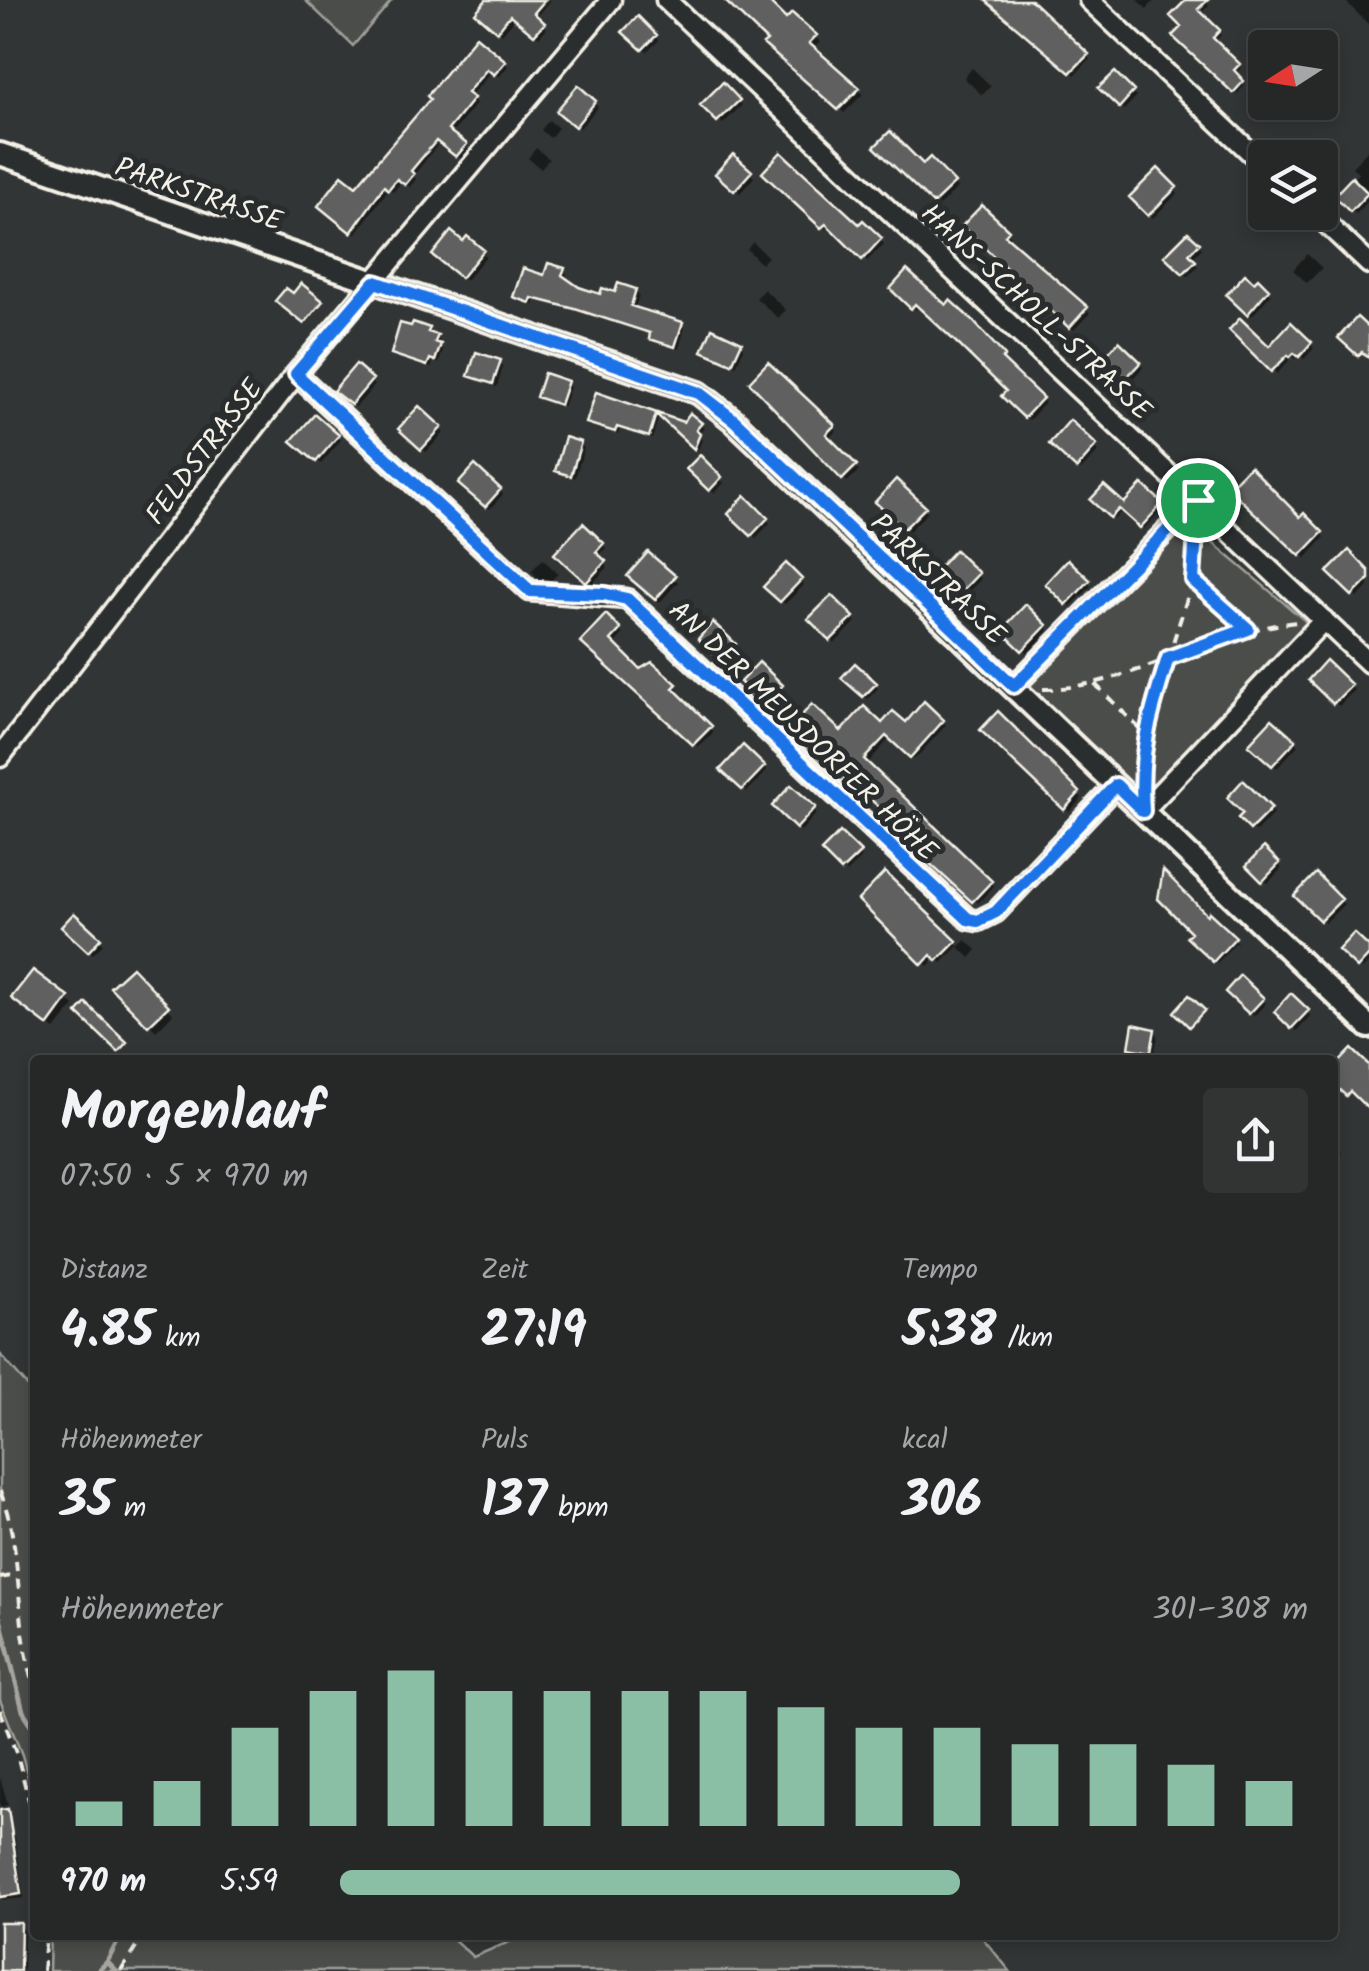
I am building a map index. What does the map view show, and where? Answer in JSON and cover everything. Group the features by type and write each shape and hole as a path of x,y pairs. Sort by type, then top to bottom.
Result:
{"street":[{"name":"FELDSTRASSE","path":"0,757 296,374 611,0"},
{"name":"HANS-SCHOLL-STRASSE","path":"666,0 1369,663"},
{"path":"1089,0 1248,150"},
{"name":"PARKSTRASSE","path":"0,154 699,393 734,420 1369,1027"},
{"path":"1333,230 1369,264"},
{"name":"AN DER MEUSDORFER HÖHE","path":"296,374 530,591 604,594 627,599 968,919 978,921 996,912 1116,785"},
{"path":"1014,686 1198,500"},
{"path":"1143,811 1324,620"}],"path":[{"path":"1143,811 1140,776 1144,733 1193,580 1198,500"},
{"path":"1193,580 1248,629"},
{"path":"1014,686 1070,689 1096,684 1248,629 1324,620"},
{"path":"1096,684 1144,733"},
{"path":"0,1491 16,1543 30,1668"},
{"path":"1,1578 17,1575"},
{"path":"0,1710 30,1805"},
{"path":"43,1971 46,1940"},
{"path":"121,1971 141,1940"}],"shaded area":[{"path":"305,0 392,0 353,46"},
{"path":"1188,522 1310,625 1143,794 1026,682"},
{"path":"0,1354 30,1389 30,1785 0,1700"},
{"path":"50,1940 454,1940 473,1957 514,1940 984,1940 1010,1971 49,1971"}],"building":[{"path":"486,0 545,0 534,13 545,23 534,35 510,15 497,32 475,13"},
{"path":"724,0 767,0 786,19 792,13 817,35 809,43 860,88 838,110 763,44 767,41"},
{"path":"985,0 1031,0 1089,54 1070,73"},
{"path":"1186,0 1208,0 1198,9 1220,30 1213,38 1240,64 1234,70 1244,81 1233,93 1172,36 1181,27 1170,16"},
{"path":"638,16 657,35 642,50 622,32"},
{"path":"476,36 506,61 494,75 487,69 467,93 474,98 448,130 467,144 456,157 436,141 411,171 414,174 405,185 397,179 388,190 384,186 351,233 318,206 342,175 356,186 430,99 427,96"},
{"path":"1115,72 1134,91 1119,108 1098,88"},
{"path":"723,82 740,100 717,122 700,105"},
{"path":"578,85 596,101 575,127 556,111"},
{"path":"890,131 923,164 930,157 955,183 933,204 874,147"},
{"path":"781,152 859,224 863,220 882,238 862,260 826,224 821,228 762,173"},
{"path":"733,154 752,171 734,191 715,174"},
{"path":"1158,168 1177,187 1148,216 1129,197"},
{"path":"1352,177 1368,193 1350,212 1338,200 1338,192"},
{"path":"982,205 1009,230 1005,235 1088,307 1069,328 962,226"},
{"path":"451,231 463,241 467,236 484,250 461,278 432,255"},
{"path":"1188,232 1200,243 1189,254 1196,261 1183,274 1164,256"},
{"path":"548,263 565,268 562,275 579,287 600,294 602,288 615,292 618,283 636,289 631,306 683,322 675,347 649,339 650,333 575,309 513,297 523,268 544,275"},
{"path":"907,270 946,305 950,300 972,320 1005,356 1002,359 1043,398 1024,418 1001,396 1006,391 960,346 915,304 911,309 890,289"},
{"path":"1245,274 1254,282 1258,278 1269,289 1247,315 1226,295"},
{"path":"301,283 323,301 304,324 275,301 286,288 293,293"},
{"path":"1357,317 1369,328 1369,358 1362,352 1358,356 1338,338"},
{"path":"1240,318 1269,346 1291,322 1312,342 1299,357 1294,353 1288,355 1271,372 1229,330"},
{"path":"413,322 430,328 428,332 438,335 435,342 441,344 435,361 430,359 427,366 391,354 400,323 411,326"},
{"path":"712,328 742,342 732,364 702,351"},
{"path":"1119,341 1141,362 1122,382 1100,362"},
{"path":"476,352 501,360 493,384 468,376"},
{"path":"768,362 835,425 826,434 857,465 842,480 749,382"},
{"path":"356,364 373,379 351,405 333,391"},
{"path":"544,373 568,381 560,405 536,397"},
{"path":"596,392 683,422 690,413 702,423 696,430 700,434 694,449 656,414 649,437 586,423"},
{"path":"419,406 442,427 421,450 398,429"},
{"path":"315,414 339,435 316,462 291,441"},
{"path":"1070,420 1097,445 1076,469 1049,444"},
{"path":"565,437 581,442 571,476 555,471"},
{"path":"700,455 722,477 709,491 686,469"},
{"path":"475,465 501,489 485,507 458,484"},
{"path":"1250,466 1300,517 1304,513 1323,532 1300,556 1228,488"},
{"path":"896,479 926,507 904,529 875,502"},
{"path":"1142,484 1163,503 1140,528 1119,509 1110,518 1090,500 1104,485 1124,503"},
{"path":"745,495 768,518 751,536 728,514"},
{"path":"583,523 604,543 596,552 606,561 586,583 554,554"},
{"path":"955,550 979,573 962,591 938,568"},
{"path":"1349,550 1369,571 1369,579 1352,596 1327,572"},
{"path":"648,552 676,576 655,600 627,576"},
{"path":"1068,559 1090,580 1066,605 1045,584"},
{"path":"786,563 802,579 780,602 763,587"},
{"path":"832,595 854,617 830,641 808,619"},
{"path":"1026,604 1047,625 1022,651 1001,631"},
{"path":"606,614 621,629 611,640 640,669 652,662 677,684 673,688 712,726 693,745 580,642"},
{"path":"713,622 736,644 721,660 698,639"},
{"path":"1326,660 1352,685 1333,704 1308,680"},
{"path":"759,662 783,685 764,705 740,682"},
{"path":"855,663 877,683 863,697 841,678"},
{"path":"924,701 944,720 910,758 886,736 864,759 992,881 972,902 906,842 911,836 857,787 854,789 844,779 841,782 787,732 812,704 841,731 864,706 882,723 893,711 906,722"},
{"path":"998,711 1080,792 1064,810 980,730"},
{"path":"1272,719 1296,740 1272,766 1248,745"},
{"path":"743,745 765,766 742,790 720,770"},
{"path":"1243,780 1272,808 1250,830 1238,818 1243,813 1227,798"},
{"path":"791,785 816,807 796,829 772,806"},
{"path":"840,832 861,852 841,871 821,851"},
{"path":"1264,847 1280,863 1262,882 1246,866"},
{"path":"1163,870 1207,915 1209,912 1236,937 1213,962 1186,937 1191,932 1158,899"},
{"path":"885,872 957,941 937,961 931,955 922,965 858,900"},
{"path":"1316,873 1342,899 1320,921 1294,896"},
{"path":"74,913 101,938 88,952 61,927"},
{"path":"1354,933 1369,947 1369,955 1357,968 1338,950"},
{"path":"132,967 169,1006 148,1026 110,987"},
{"path":"33,970 69,997 48,1026 11,998"},
{"path":"1240,975 1264,998 1249,1014 1225,992"},
{"path":"1291,993 1309,1010 1291,1029 1274,1012"},
{"path":"1189,995 1205,1010 1189,1027 1174,1012"},
{"path":"86,1003 127,1042 118,1052 77,1013"},
{"path":"1133,1024 1155,1029 1151,1052 1129,1048"},
{"path":"1352,1049 1369,1065 1369,1110 1350,1091 1346,1096 1338,1089 1338,1064"},
{"path":"8,1809 21,1894 0,1897 0,1810"},
{"path":"0,1923 21,1923 20,1971 0,1971"}],"waterway":[{"path":"0,1618 23,1711 30,1722"},
{"path":"98,1971 118,1940"},
{"path":"107,1962 116,1971"}],"route":[{"path":"375,282 699,393 734,420 1014,686 1198,500 1193,580 1248,629 1168,658 1144,733 1140,776 1143,811 1116,785 996,912 978,921 957,912 627,599 604,594 530,591 296,374 375,282"}]}
